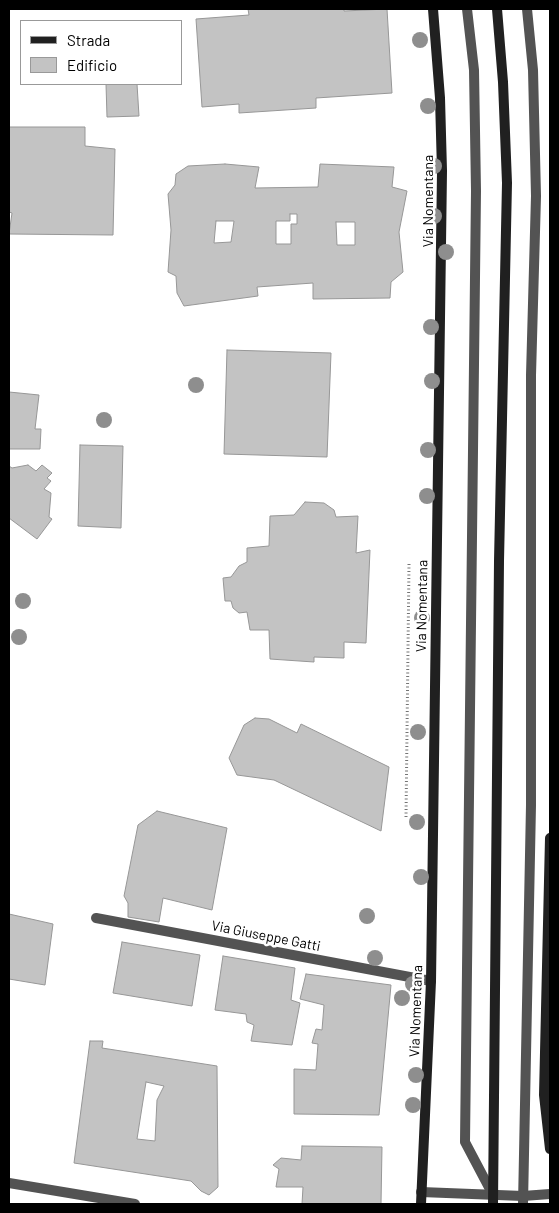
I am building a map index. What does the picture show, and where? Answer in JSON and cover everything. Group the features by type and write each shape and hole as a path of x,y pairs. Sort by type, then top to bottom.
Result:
{"street":[{"name":"Via Nomentana","path":"421,1204 431,981 442,171 440,89 433,9"},
{"path":"467,9 474,70 476,191 465,1142 493,1200"},
{"path":"493,1200 500,561 507,183 503,82 497,9"},
{"path":"523,1200 531,795 531,375 536,196 533,70 526,9"},
{"path":"550,838 544,1095 550,1149"},
{"name":"Via Giuseppe Gatti","path":"96,918 431,981"},
{"path":"9,1183 134,1204"},
{"path":"421,1192 493,1200 523,1200 550,1194"}],"building":[{"path":"248,9 344,9 344,11 387,9 392,93 316,98 316,108 239,113 239,104 202,107 196,19 249,15"},
{"path":"106,85 137,85 139,116 107,117"},
{"path":"9,127 85,127 85,146 115,149 113,235 9,234 12,213 9,212"},
{"path":"225,164 259,167 255,188 318,187 320,164 394,167 392,187 407,191 399,232 403,272 391,282 390,298 313,299 313,283 257,287 258,296 184,306 177,293 176,276 168,272 171,230 168,194 175,185 176,174 188,166","holes":["290,214 297,214 297,224 291,224 291,244 276,244 276,221 290,221","216,221 234,221 231,242 214,243","336,222 355,222 355,245 337,245"]},
{"path":"227,350 331,353 327,457 224,454"},
{"path":"9,392 39,395 35,429 41,429 40,449 9,449"},
{"path":"80,445 123,446 121,528 78,526"},
{"path":"28,465 36,471 42,465 52,473 47,478 51,481 44,489 51,493 49,517 52,519 37,539 9,518 9,466 12,468"},
{"path":"305,502 324,503 334,510 336,517 358,516 356,553 370,550 366,643 344,642 344,658 314,657 314,662 270,659 269,630 250,630 247,612 239,613 233,608 231,601 225,601 223,578 231,577 239,566 247,562 247,548 269,546 270,516 294,515"},
{"path":"255,718 269,719 297,733 301,724 389,767 381,831 274,780 237,775 229,758 244,725"},
{"path":"157,811 227,828 212,910 163,898 159,922 128,917 128,903 124,896 138,825"},
{"path":"9,914 53,924 45,985 9,979"},
{"path":"122,942 200,955 192,1006 113,993"},
{"path":"223,956 295,968 291,1000 300,1003 292,1045 251,1041 254,1025 247,1022 246,1014 215,1010"},
{"path":"306,974 391,985 379,1115 294,1114 294,1069 316,1070 318,1044 312,1043 316,1029 322,1030 324,1005 300,999"},
{"path":"90,1041 103,1041 102,1048 217,1066 218,1187 209,1195 201,1191 191,1181 74,1163","holes":["146,1082 164,1086 157,1100 155,1141 137,1139"]},
{"path":"302,1146 382,1147 381,1204 302,1204 303,1187 276,1187 279,1169 273,1165 281,1158 301,1160"}]}
